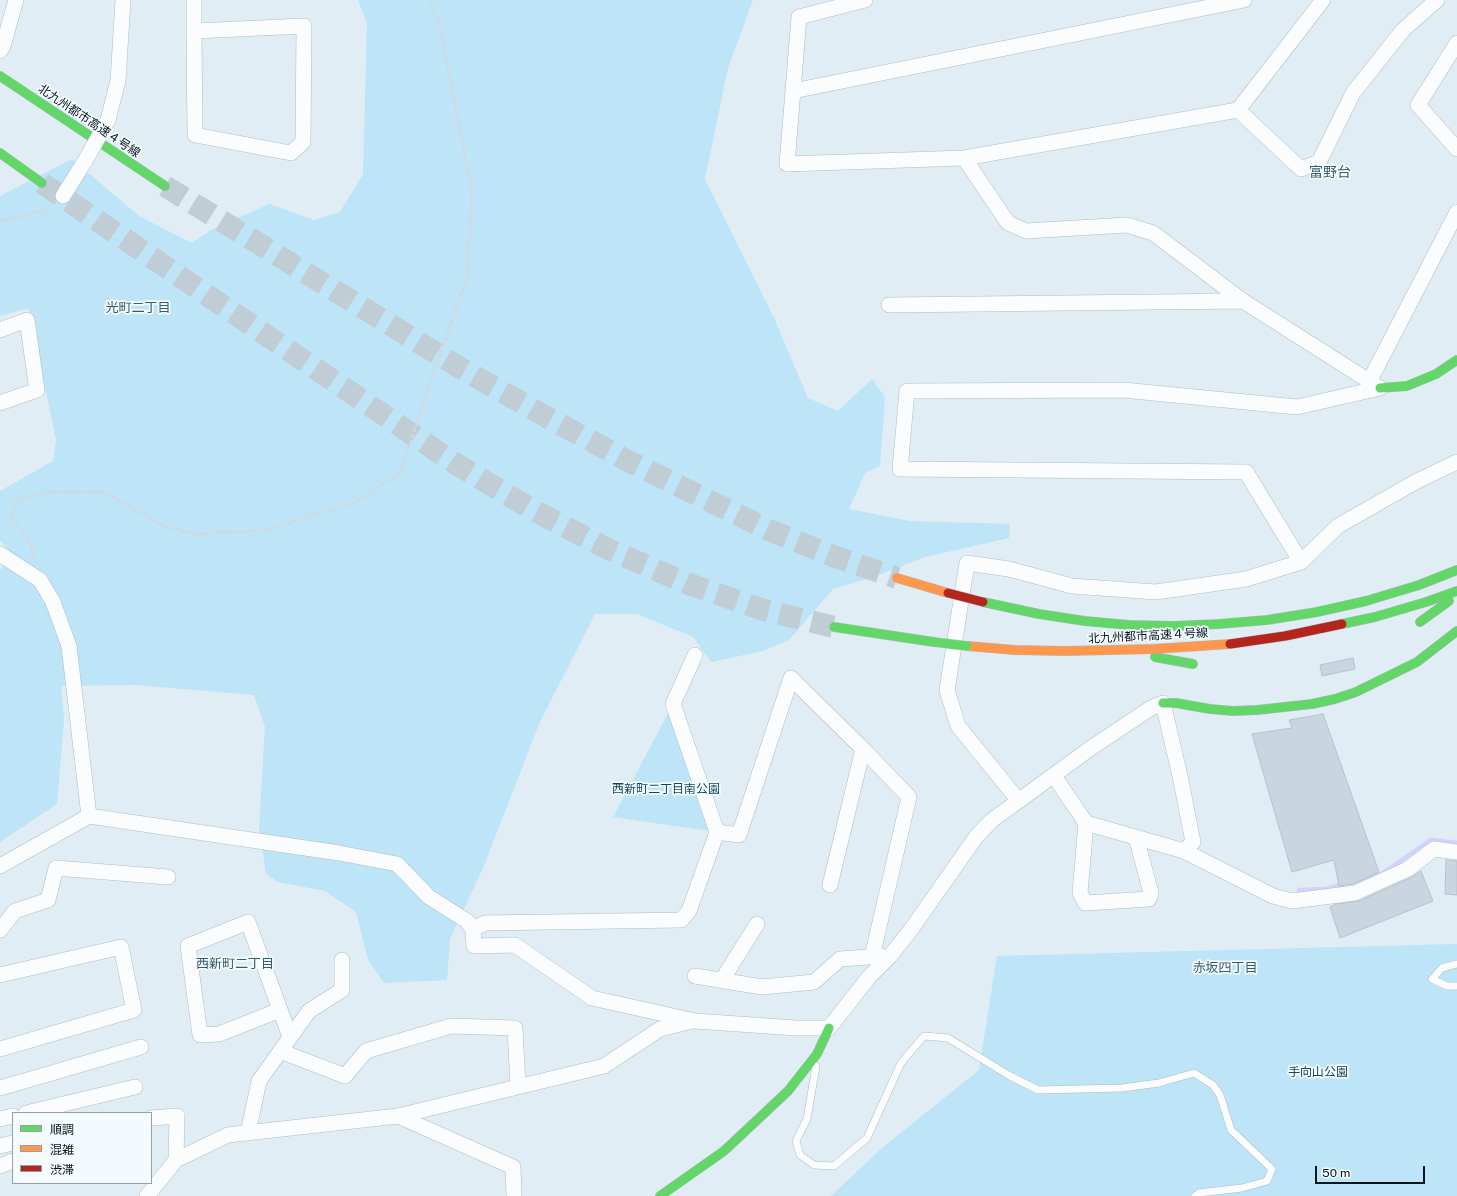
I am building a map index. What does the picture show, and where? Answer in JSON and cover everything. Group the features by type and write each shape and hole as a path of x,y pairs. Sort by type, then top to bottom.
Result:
{"main road":[{"name":"北九州都市高速４号線","path":"0,76 165,186"},
{"path":"0,153 42,183"},
{"path":"1375,385 1407,386 1436,374 1457,360"},
{"name":"北九州都市高速４号線","path":"897,578 983,602 1038,614 1085,621 1173,626 1267,620 1317,612 1366,601 1418,585 1457,570"},
{"name":"北九州都市高速４号線","path":"834,627 934,642 1015,650 1114,650 1200,646 1285,636 1375,617 1457,591"},
{"path":"1420,622 1457,596"},
{"path":"1163,703 1176,703 1210,709 1249,710 1312,704 1335,700 1356,692 1417,662 1457,631"},
{"path":"1114,650 1194,664"},
{"path":"660,1196 724,1152 788,1091 817,1054 829,1028"}],"street":[{"path":"1,46 16,0"},
{"path":"63,196 108,120 118,81 123,0"},
{"path":"194,0 194,31 195,135 291,153 303,142 304,26 194,31"},
{"path":"865,0 798,17 787,164 964,158 1238,110 1323,0"},
{"path":"793,91 1244,0"},
{"path":"1238,110 1300,169 1319,162 1353,93 1402,30 1436,0"},
{"path":"1457,43 1418,105 1457,149"},
{"path":"964,158 1008,223 1026,231 1127,225 1153,233 1243,301 1375,385"},
{"path":"1301,562 1246,472 900,469 907,391 1123,390 1297,406 1375,385 1457,212"},
{"path":"890,304 1243,301"},
{"path":"0,330 27,320 37,390 0,403"},
{"path":"1019,801 958,726 946,690 967,563 1009,569 1072,586 1156,592 1246,579 1301,562 1338,526 1417,481 1457,462"},
{"path":"0,554 40,580 53,602 69,646 89,816"},
{"path":"473,929 484,923 680,920 689,911 717,832 673,704 695,655"},
{"path":"717,832 739,835 791,678 909,797 872,957"},
{"path":"0,866 89,816 331,851 397,864 429,897 467,921 473,929 474,946 515,945 592,998 695,1020 796,1028 829,1028 870,977 890,956 910,931 976,837 991,821 1088,750 1151,708 1163,703 1180,776 1193,842 1184,851"},
{"path":"830,885 863,750"},
{"path":"1054,776 1086,823 1080,893 1085,903 1149,899 1151,893 1136,837"},
{"path":"1086,823 1184,851 1273,896 1292,901 1355,892 1408,869 1434,849 1457,852"},
{"path":"0,930 15,911 48,900 56,868 168,877"},
{"path":"280,1010 219,1034 200,1035 188,946 248,922 290,1037"},
{"path":"722,980 757,924"},
{"path":"0,975 121,947 134,1010 0,1049"},
{"path":"695,976 762,986 814,982 840,959 890,956"},
{"path":"248,1133 259,1081 309,1011 342,990 342,960"},
{"path":"147,1196 176,1160 228,1135 398,1116 604,1066 660,1029 695,1020"},
{"path":"280,1051 345,1076 366,1050 451,1026 515,1028 518,1087"},
{"path":"0,1088 141,1047"},
{"path":"30,1112 135,1086"},
{"path":"0,1119 12,1116"},
{"path":"152,1118 177,1116 176,1160"},
{"path":"398,1116 513,1167 514,1196"},
{"path":"0,1146 12,1143"},
{"path":"0,1166 12,1161"}],"lane":[{"path":"1457,964 1442,968 1432,979 1447,986 1457,986"},
{"path":"817,1054 807,1119 796,1141 800,1155 814,1165 834,1166 867,1138 901,1063 924,1036 948,1038 1010,1076 1038,1090 1122,1088 1159,1083 1194,1073 1213,1085 1220,1094 1231,1130 1272,1169 1267,1181 1242,1188 1199,1193 1195,1196"}],"path":[{"path":"40,580 31,545 12,515 18,499 49,492 103,492 164,526 193,534 268,530 355,502 400,473 467,276 472,192 440,28 430,0"},
{"path":"0,221 44,211 63,196"}],"green space":[{"path":"358,0 753,0 728,68 705,179 774,318 808,398 838,411 872,379 885,397 880,466 865,473 849,509 910,521 1010,524 1009,538 925,557 873,577 833,589 789,640 763,651 711,662 693,637 637,614 595,614 539,724 483,868 450,939 447,980 384,983 368,960 356,912 325,891 278,882 266,874 259,827 265,727 254,695 135,685 61,686 64,720 57,804 0,842 0,571 8,550 0,540 0,491 53,461 56,440 29,308 0,316 0,196 72,159 139,216 192,243 211,230 269,204 314,220 340,212 363,174 367,23"},
{"name":"西新町二丁目南公園","path":"673,704 717,832 613,817"},
{"name":"手向山公園","path":"1457,944 1457,1196 831,1196 883,1147 979,1070 997,956"}],"building":[{"path":"1353,658 1355,669 1322,676 1320,665"},
{"path":"1323,714 1379,872 1353,884 1339,886 1334,860 1292,872 1252,734 1292,728 1289,720"},
{"path":"1446,860 1457,861 1457,895 1445,894"},
{"path":"1421,871 1433,901 1340,938 1330,907 1336,904 1359,901 1412,877"}],"waterway":[{"path":"1357,881 1380,875 1431,840 1457,843"},
{"path":"1299,890 1326,889 1344,884"}],"tunnel":[{"path":"42,183 456,464 533,510 610,550 686,583 764,610 834,627"},
{"path":"165,186 462,369 628,461 769,530 833,556 897,578"}],"traffic: fast":[{"path":"0,76 165,186"},
{"path":"0,153 42,183"},
{"path":"1380,388 1407,386 1436,374 1457,360"},
{"path":"983,602 1039,614 1085,621 1129,625 1173,626 1219,624 1267,620 1317,612 1366,601 1419,585 1457,570"},
{"path":"1342,624 1375,617 1457,591"},
{"path":"1420,622 1449,601"},
{"path":"834,627 934,642"},
{"path":"1163,703 1176,703 1210,709 1233,711 1312,704 1335,699 1356,692 1417,662 1457,631"},
{"path":"934,642 967,646"},
{"path":"1155,657 1193,664"},
{"path":"660,1196 724,1151 788,1091 817,1054 829,1028"}],"traffic: slow":[{"path":"897,578 948,593"},
{"path":"967,646 1015,650 1066,651 1154,649 1230,644"}],"traffic: jam":[{"path":"948,593 983,602"},
{"path":"1230,644 1285,636 1342,624"}],"district":[{"name":"富野台","path":"1330,173"},
{"name":"光町二丁目","path":"138,308"},
{"name":"西新町二丁目","path":"235,964"},
{"name":"赤坂四丁目","path":"1225,968"}]}
